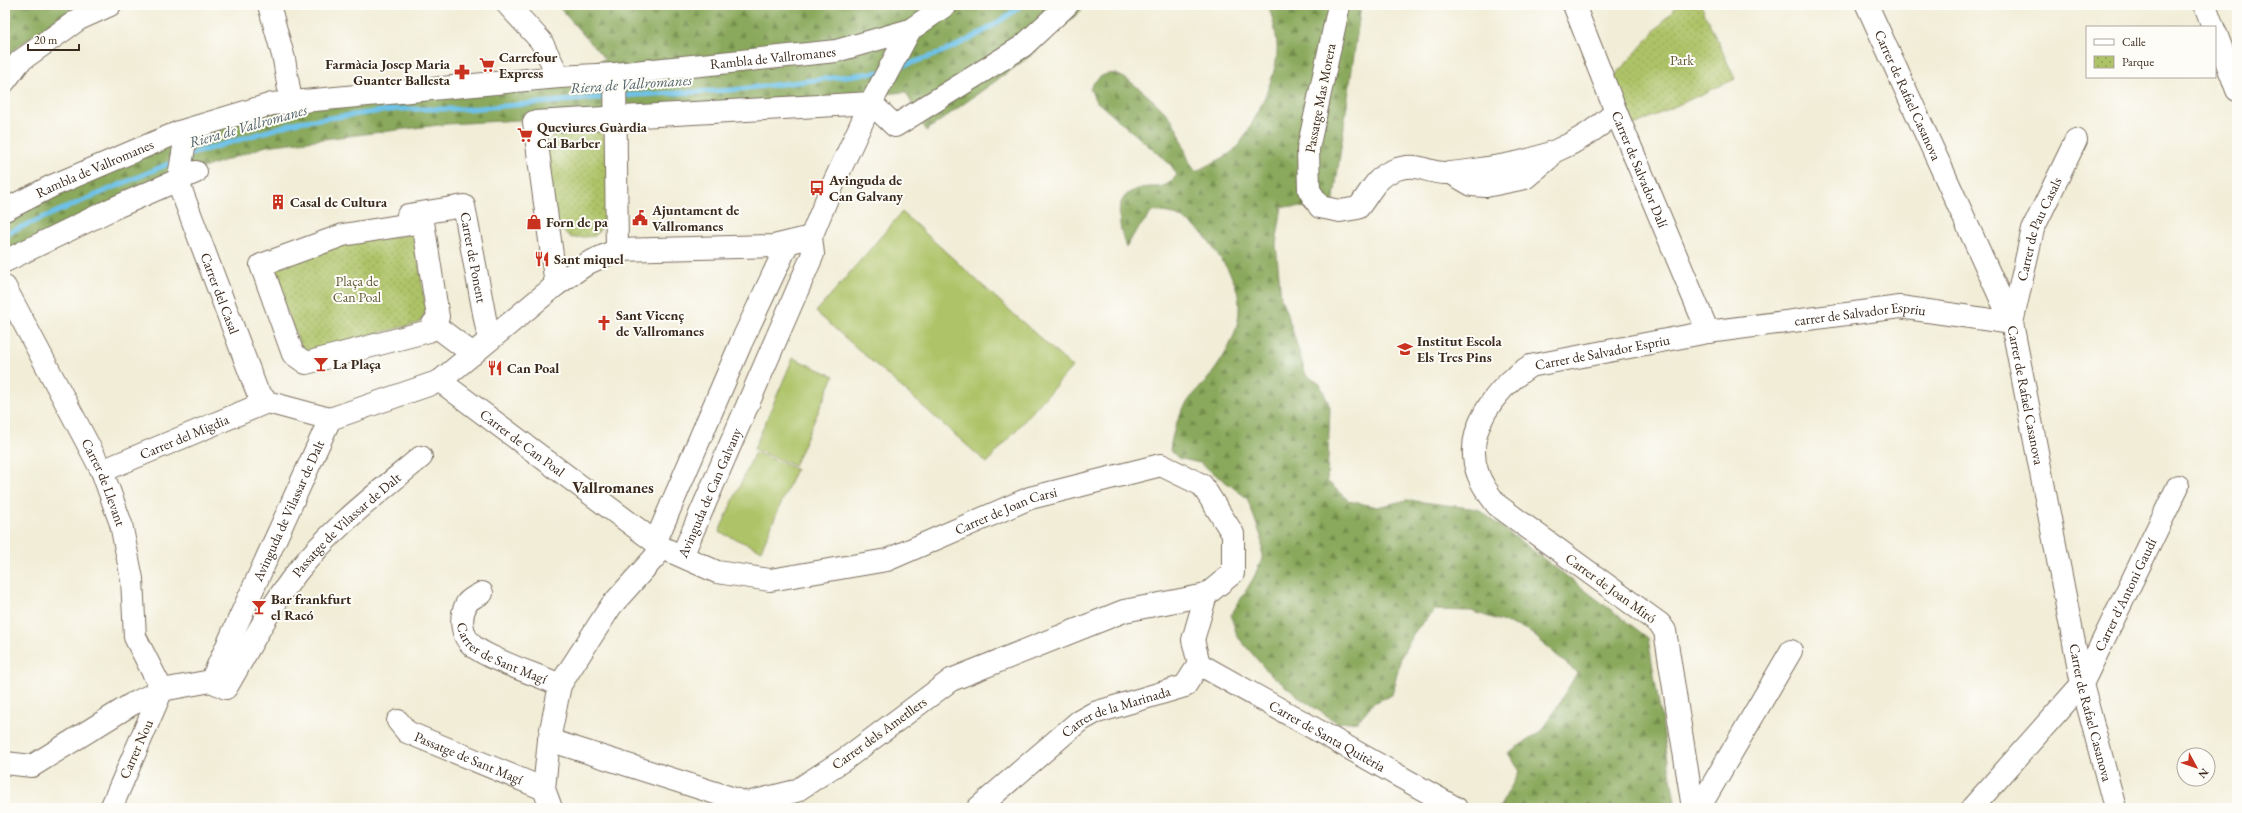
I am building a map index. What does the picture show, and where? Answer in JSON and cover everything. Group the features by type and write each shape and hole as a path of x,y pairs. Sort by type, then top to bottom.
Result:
{"street":[{"path":"5,81 20,61 79,20 110,5"},
{"path":"269,5 284,59 291,102"},
{"path":"508,5 541,41 560,77"},
{"name":"Rambla de Vallromanes","path":"5,210 52,186 187,130 272,104 560,77 615,74 836,51 910,30 946,5"},
{"path":"556,285 534,122 616,119 871,102 895,126 1023,46 1067,5"},
{"name":"Passatge Mas Morera","path":"1339,5 1308,149 1309,190 1320,207 1340,211 1358,208 1374,184 1391,172 1410,166 1450,172 1514,164 1554,153 1580,139 1616,112"},
{"name":"Carrer de Salvador Dalí","path":"1574,5 1616,112 1708,332"},
{"name":"Carrer de Rafael Casanova","path":"1868,5 2012,323 2082,684 2115,808"},
{"path":"2205,5 2213,26"},
{"name":"Avinguda de Can Galvany","path":"547,799 549,740 560,685 611,606 667,549 813,254 811,237 871,102 910,30"},
{"path":"2216,34 2237,90"},
{"path":"615,74 617,250"},
{"path":"5,261 114,208 187,177 187,130"},
{"name":"Carrer de Pau Casals","path":"2012,323 2033,229 2076,140"},
{"name":"Carrer del Casal","path":"187,177 257,391 267,402"},
{"name":"Carrer de Ponent","path":"408,215 464,206 481,347"},
{"path":"423,222 438,317 433,324 430,331 306,363 293,354 261,265 343,235 423,222"},
{"path":"267,402 330,419 440,381 556,285 588,263 617,250 774,246 811,237"},
{"name":"Avinguda de Can Galvany","path":"667,549 741,343 788,243"},
{"name":"Carrer de Llevant","path":"5,286 102,471 121,524 132,579 134,636 162,690"},
{"name":"carrer de Salvador Espriu","path":"1708,332 1900,307 2012,323"},
{"path":"433,324 481,347"},
{"name":"Carrer de Salvador Espriu","path":"1479,427 1494,397 1511,379 1530,366 1708,332"},
{"name":"Carrer de Can Poal","path":"440,381 667,549"},
{"name":"Carrer del Migdia","path":"102,471 267,402"},
{"name":"Avinguda de Vilassar de Dalt","path":"211,681 330,419"},
{"name":"Carrer de Joan Miró","path":"1479,427 1475,451 1477,473 1484,487 1497,506 1660,624 1665,631 1693,808"},
{"name":"Passatge de Vilassar de Dalt","path":"211,681 226,688 261,628 298,572 324,541 421,457"},
{"name":"Carrer de Joan Carsi","path":"667,549 717,572 770,580 888,560 1030,498 1161,465 1202,485 1232,534 1232,573 1206,595"},
{"name":"Carrer d'Antoni Gaudí","path":"1972,808 2082,684 2178,486"},
{"name":"Carrer de Sant Magí","path":"482,593 467,602 463,618 463,630 467,640 474,647 560,685"},
{"path":"1199,664 1193,640 1206,595"},
{"name":"Carrer dels Ametllers","path":"549,740 747,803 796,791 848,758 951,680 1124,611 1206,595"},
{"path":"1699,808 1791,651"},
{"name":"Carrer de la Marinada","path":"978,808 1078,722 1094,713 1185,686 1199,664"},
{"name":"Carrer de Santa Quitèria","path":"1199,664 1456,808"},
{"path":"5,763 32,766 132,704 162,690 211,681"},
{"name":"Carrer Nou","path":"111,808 162,690"},
{"name":"Passatge de Sant Magí","path":"398,721 406,732 547,799"}],"green space":[{"path":"5,5 77,5 13,50 5,61"},
{"path":"557,5 892,5 894,10 902,5 1087,5 1033,54 926,131 906,92 666,112 447,124 266,146 135,192 5,256 5,201 169,126 581,69 605,59"},
{"path":"1268,5 1361,5 1333,205 1312,208 1282,206 1276,244 1281,298 1306,375 1320,384 1330,407 1327,481 1349,501 1377,507 1407,500 1478,509 1648,638 1676,808 1499,808 1520,771 1508,753 1543,730 1577,673 1528,630 1471,611 1435,610 1416,630 1401,657 1392,695 1373,703 1358,721 1338,723 1301,699 1267,671 1237,636 1231,615 1253,579 1262,559 1262,539 1247,498 1200,463 1178,458 1170,450 1178,419 1185,405 1222,360 1234,336 1239,311 1235,284 1227,268 1205,236 1192,224 1168,213 1152,212 1134,234 1126,248 1121,231 1119,213 1124,197 1141,188 1165,185 1177,175 1171,165 1095,100 1090,88 1103,75 1115,74 1129,81 1146,94 1163,110 1177,128 1189,161 1196,172 1234,150 1255,119 1262,104 1273,76 1277,53 1275,29"},
{"name":"Park","path":"1678,5 1701,5 1735,79 1632,126 1613,78"},
{"path":"598,131 608,140 610,217 595,236 572,238 555,225 545,146 553,135"},
{"path":"902,212 1072,367 987,463 816,312"},
{"name":"Plaça de Can Poal","path":"414,234 426,310 419,323 303,352 273,277 275,269 343,243"},
{"path":"793,358 834,376 794,466 754,449"},
{"path":"755,452 796,469 761,550 719,532"}],"waterway":[{"name":"Riera de Vallromanes","path":"898,67 932,56 978,35 1022,5"},
{"name":"Riera de Vallromanes","path":"619,96 732,90 880,72"},
{"name":"Riera de Vallromanes","path":"188,155 298,122 398,109 468,109 609,97"},
{"name":"Riera de Vallromanes","path":"5,234 175,161"}],"place":[{"name":"Carrefour Express","path":"487,65"},
{"name":"Farmàcia Josep Maria Guanter Ballesta","path":"462,72"},
{"name":"Queviures Guàrdia Cal Barber","path":"525,135"},
{"name":"Avinguda de Can Galvany","path":"817,188"},
{"name":"Casal de Cultura","path":"278,202"},
{"name":"Ajuntament de Vallromanes","path":"640,218"},
{"name":"Forn de pa","path":"534,222"},
{"name":"Sant miquel","path":"542,259"},
{"name":"Sant Vicenç de Vallromanes","path":"604,323"},
{"name":"Institut Escola Els Tres Pins","path":"1405,349"},
{"name":"La Plaça","path":"321,364"},
{"name":"Can Poal","path":"495,368"},
{"name":"Bar frankfurt el Racó","path":"259,607"}],"district":[{"name":"Vallromanes","path":"613,487"}]}
